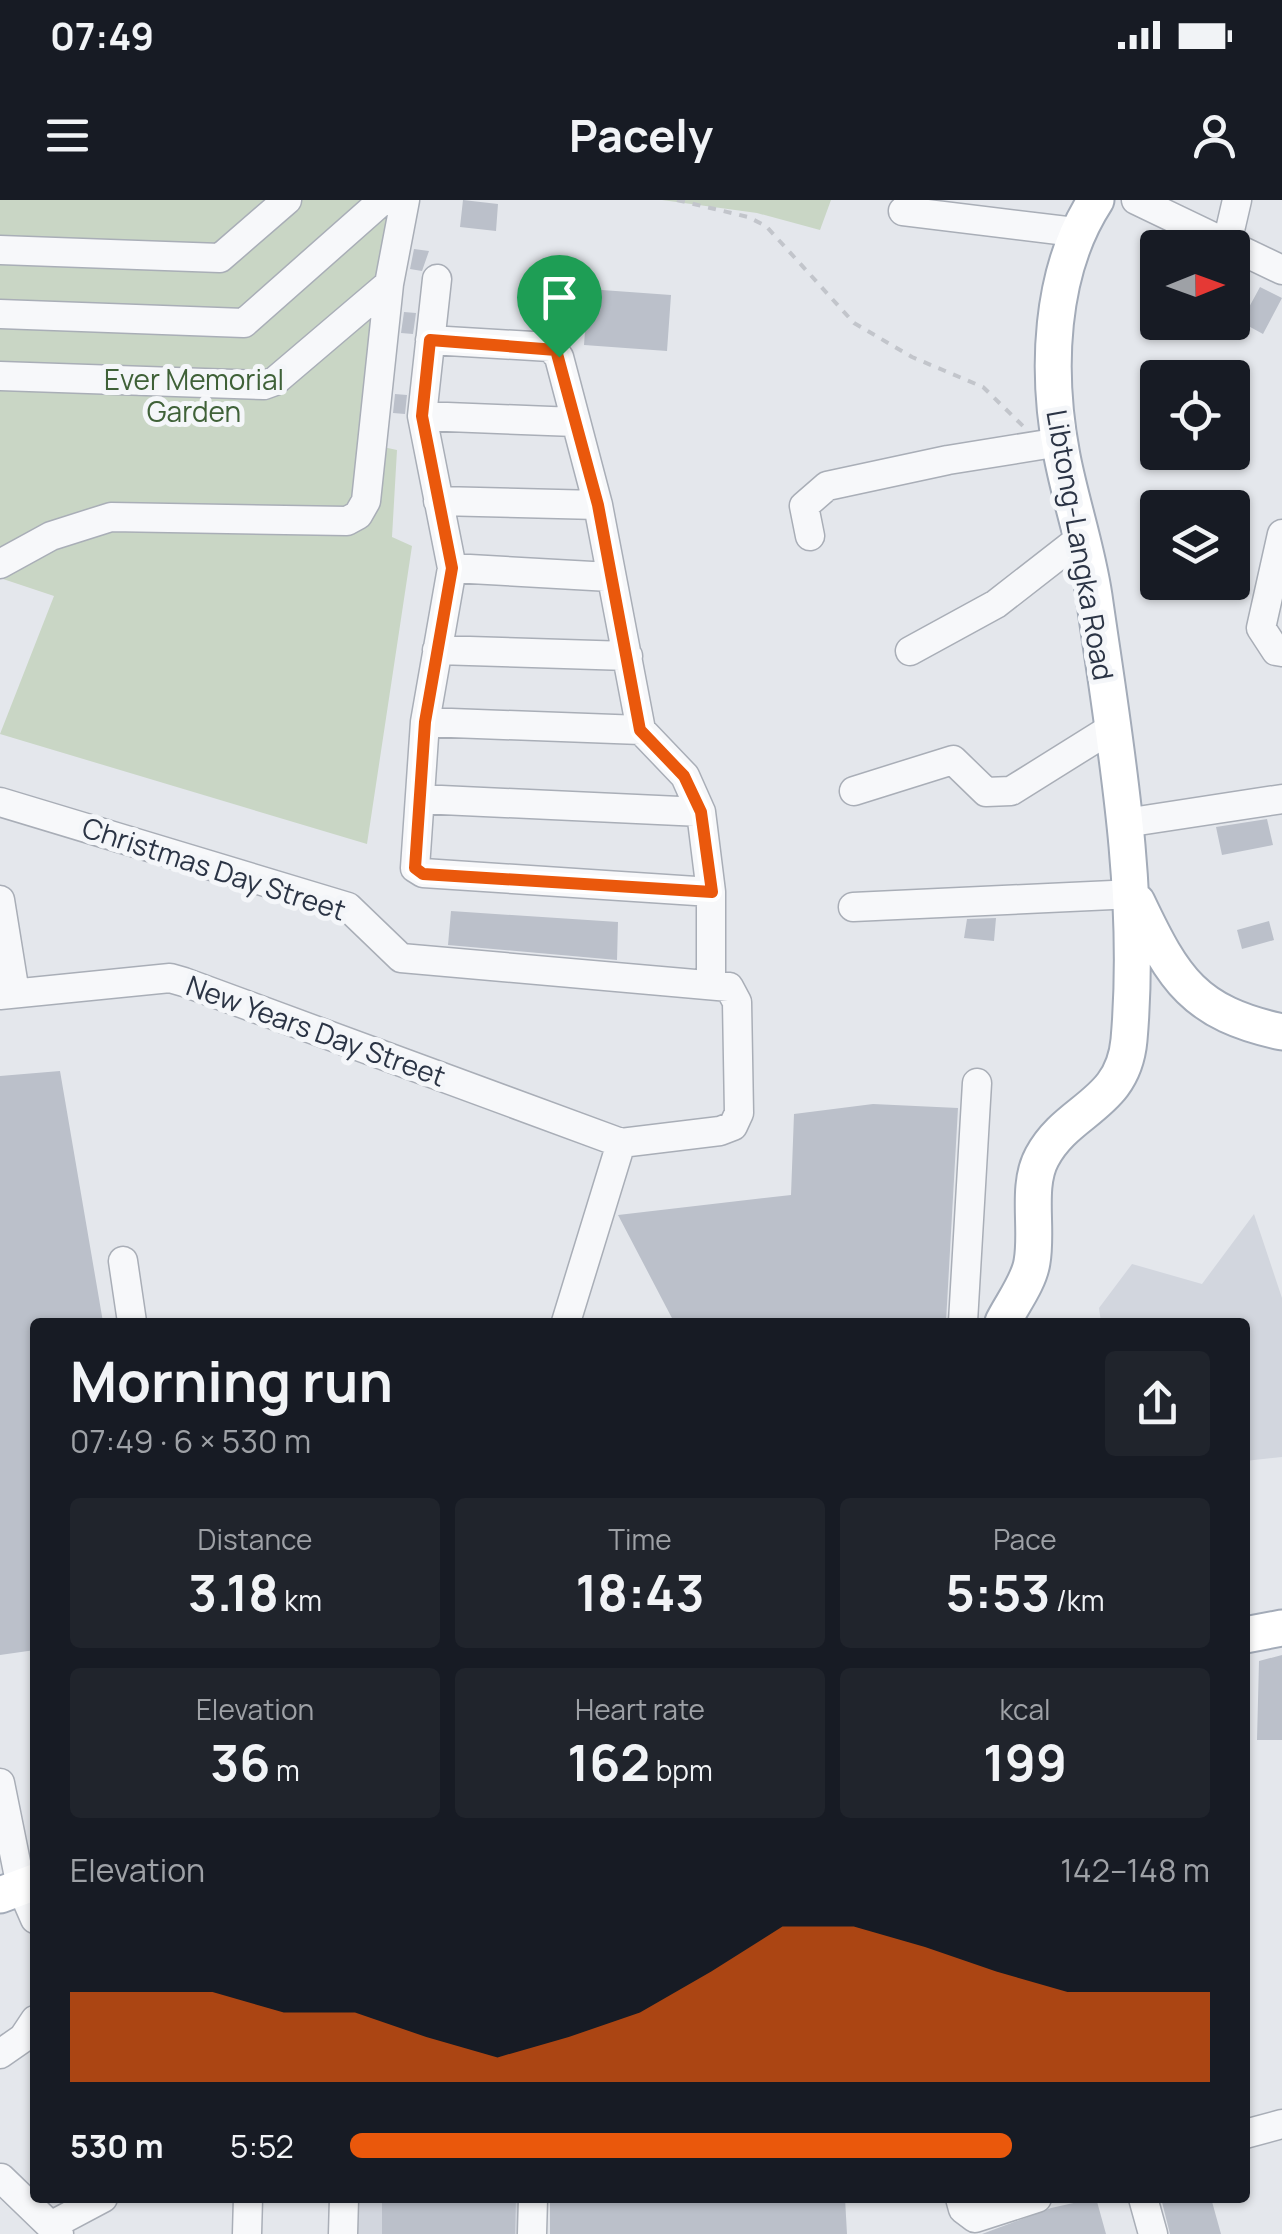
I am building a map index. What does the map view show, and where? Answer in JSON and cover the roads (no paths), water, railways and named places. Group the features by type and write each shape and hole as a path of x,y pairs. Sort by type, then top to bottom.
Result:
{"main road":[{"name":"Libtong-Langka Road","path":"1096,200 1075,232 1057,306 1053,393 1082,536 1134,896"},
{"path":"1134,896 1161,953 1198,1000 1222,1015 1282,1032"},
{"path":"1004,1318 1032,1267 1036,1168 1044,1152 1113,1088 1125,1068 1134,896"},
{"path":"1250,1634 1282,1628"}],"street":[{"path":"0,250 220,258 287,200"},
{"path":"0,314 244,322 384,200"},
{"path":"0,564 52,536 111,517 347,521 358,515 366,500 389,284 405,200"},
{"path":"1136,200 1199,230"},
{"path":"1230,230 1237,200"},
{"path":"903,210 1075,232"},
{"path":"1250,254 1282,270"},
{"path":"437,279 422,416 438,502 450,540 452,568 425,722 413,860 423,874 712,892"},
{"path":"0,376 264,385 389,284"},
{"path":"430,340 550,347 559,357 598,505 640,730 684,776 701,812 712,892 712,984 729,987 737,1002 739,1113 733,1126 720,1132 621,1144 567,1318"},
{"path":"422,416 575,422"},
{"path":"810,536 804,506 820,489 948,460 1060,442"},
{"path":"438,502 598,505"},
{"path":"1282,534 1261,628 1276,651 1282,652"},
{"path":"910,650 996,604 1082,536"},
{"path":"452,568 610,577"},
{"path":"437,650 628,656"},
{"path":"425,722 640,730"},
{"path":"854,791 953,760 986,792 1011,791 1112,728"},
{"path":"420,799 701,812"},
{"path":"1125,824 1282,799"},
{"name":"Christmas Day Street","path":"0,802 348,907 401,958 712,984"},
{"path":"853,907 1134,896"},
{"path":"0,900 8,994"},
{"name":"New Years Day Street","path":"8,994 170,978 621,1144"},
{"path":"963,1318 977,1084"},
{"path":"123,1261 131,1318"},
{"path":"0,1783 23,1896"},
{"path":"0,2054 23,2038 30,2028"},
{"path":"1250,2133 1282,2124"},
{"path":"1,2178 56,2229 95,2203"},
{"path":"248,2203 248,2234"},
{"path":"343,2234 344,2203"},
{"path":"532,2234 533,2203"},
{"path":"961,2203 975,2218 1022,2203"},
{"path":"1144,2203 1153,2234"}],"park label":[{"name":"Ever Memorial Garden","path":"194,396"}]}
